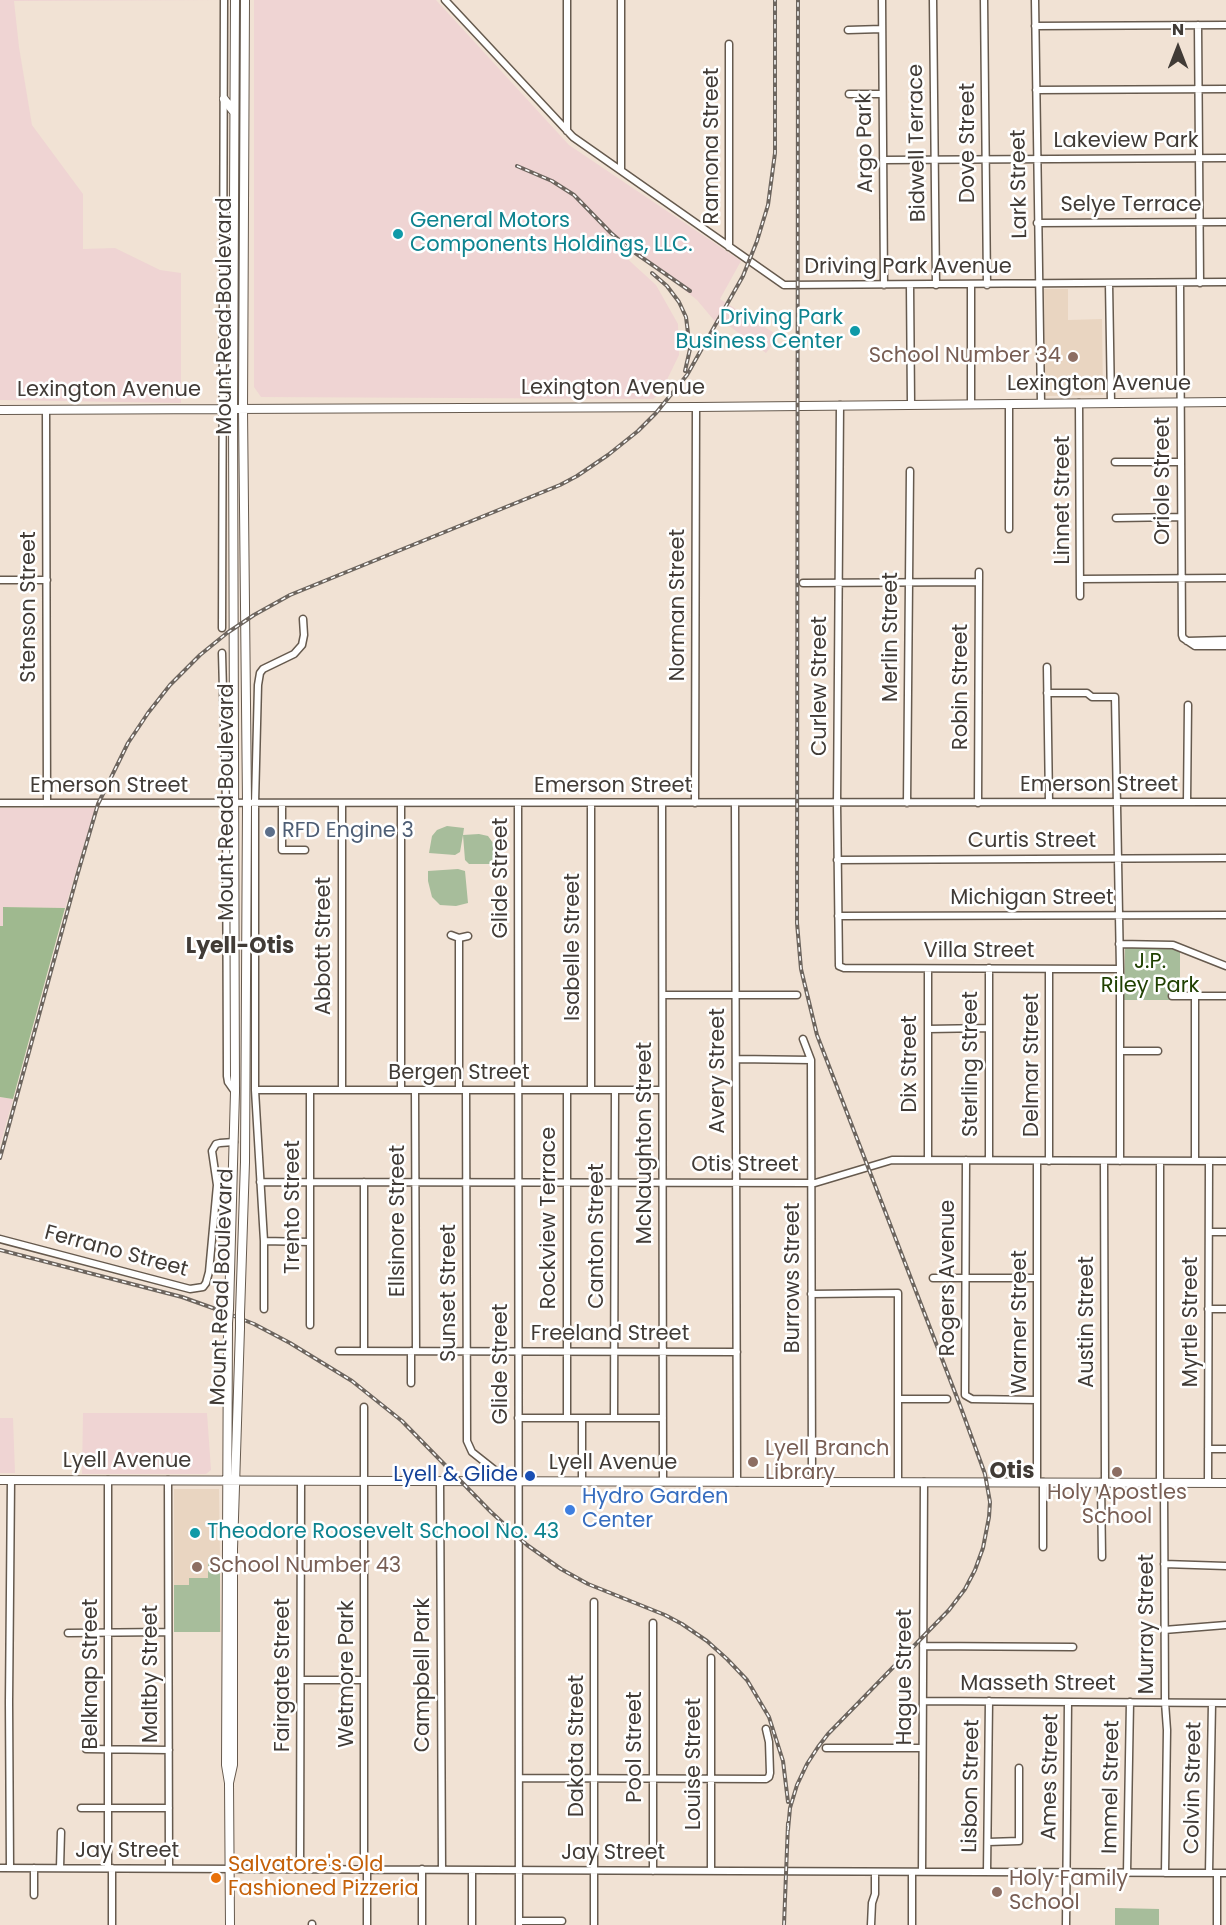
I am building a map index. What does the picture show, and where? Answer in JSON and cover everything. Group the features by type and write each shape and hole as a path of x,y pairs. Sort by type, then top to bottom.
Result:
{"main road":[{"name":"Mount Read Boulevard","path":"230,1925 233,1549 228,1323 235,1092 230,803 233,466 228,409 235,113 235,0"},
{"name":"Mount Read Boulevard","path":"231,1480 240,1328 251,803 243,409 245,0"},
{"path":"224,99 235,113"},
{"name":"Lexington Avenue","path":"0,410 1226,402"},
{"path":"244,1162 242,1153 234,1142 245,1123"},
{"name":"Lyell Avenue","path":"0,1480 1226,1483"}],"street":[{"name":"Mount Read Boulevard","path":"222,628 222,456 228,409 224,0"},
{"name":"Driving Park Avenue","path":"445,0 567,131 581,143 784,285 1226,282"},
{"path":"567,0 567,131"},
{"path":"621,0 621,171"},
{"name":"Argo Park","path":"882,0 884,285"},
{"name":"Bidwell Terrace","path":"933,0 936,285"},
{"name":"Dove Street","path":"984,0 987,285"},
{"name":"Lark Street","path":"1035,0 1041,403"},
{"path":"1198,25 1200,283"},
{"path":"1035,26 1226,25"},
{"path":"848,30 882,28"},
{"name":"Ramona Street","path":"729,44 729,248"},
{"path":"1036,90 1226,88"},
{"path":"849,94 882,94"},
{"name":"Lakeview Park","path":"883,160 1226,158"},
{"name":"Selye Terrace","path":"1037,223 1226,222"},
{"name":"Oriole Street","path":"1180,283 1181,633 1186,641"},
{"path":"1109,284 1111,403"},
{"path":"910,285 911,404"},
{"path":"971,285 971,404"},
{"name":"Linnet Street","path":"1080,403 1080,596"},
{"path":"1009,404 1009,529"},
{"name":"Curlew Street","path":"839,966 837,803 840,405"},
{"name":"Norman Street","path":"695,803 696,407"},
{"name":"Stenson Street","path":"46,410 47,803"},
{"name":"Mount Read Boulevard","path":"222,456 233,466"},
{"path":"1115,462 1181,462"},
{"name":"Merlin Street","path":"907,803 910,471"},
{"path":"1116,518 1181,517"},
{"name":"Robin Street","path":"978,802 979,572"},
{"path":"1081,579 1226,578"},
{"path":"0,580 47,580"},
{"path":"803,583 979,582"},
{"path":"251,803 258,678 263,669 294,654 303,645 303,619"},
{"path":"1186,641 1226,640"},
{"path":"1186,641 1195,646 1226,646"},
{"name":"Mount Read Boulevard","path":"222,653 230,803"},
{"path":"1047,667 1049,802"},
{"path":"1047,693 1087,693 1092,697 1115,697 1119,858 1120,1161"},
{"path":"1187,802 1188,705"},
{"name":"Emerson Street","path":"0,803 1226,802"},
{"name":"Mount Read Boulevard","path":"251,803 255,1090 264,1241 264,1309"},
{"path":"282,803 282,850 305,850"},
{"name":"Abbott Street","path":"342,803 342,1090"},
{"path":"401,803 401,1090"},
{"name":"Glide Street","path":"518,803 519,1923"},
{"name":"Isabelle Street","path":"591,803 591,1090"},
{"name":"McNaughton Street","path":"662,803 663,1482"},
{"name":"Avery Street","path":"735,803 737,1482"},
{"name":"Curtis Street","path":"837,860 1226,858"},
{"name":"Michigan Street","path":"837,916 1226,915"},
{"path":"451,935 459,938 468,936"},
{"name":"Sunset Street","path":"459,938 466,1182 467,1443 472,1452 495,1469 498,1481"},
{"path":"1119,945 1173,945 1226,966"},
{"name":"Villa Street","path":"839,966 844,968 928,969 1120,969"},
{"name":"Sterling Street","path":"988,968 988,1160"},
{"name":"Dix Street","path":"928,969 928,1160"},
{"name":"Delmar Street","path":"1049,969 1049,1161"},
{"path":"663,995 797,995"},
{"path":"1172,996 1226,996"},
{"path":"1195,996 1195,1161"},
{"path":"928,1029 988,1028"},
{"name":"Burrows Street","path":"803,1039 811,1060 812,1482"},
{"path":"1120,1051 1158,1051"},
{"path":"736,1059 811,1060"},
{"name":"Bergen Street","path":"255,1090 662,1090"},
{"name":"Trento Street","path":"310,1090 310,1325"},
{"name":"Ellsinore Street","path":"411,1383 414,1351 415,1090"},
{"name":"Rockview Terrace","path":"567,1090 567,1418"},
{"name":"Canton Street","path":"614,1418 615,1090"},
{"name":"Ferrano Street","path":"0,1239 181,1287 197,1289 202,1287 208,1278 217,1185 212,1151 216,1144 234,1142"},
{"name":"Rogers Avenue","path":"966,1160 966,1396 972,1399 1037,1400"},
{"name":"Otis Street","path":"261,1182 810,1183 821,1182 888,1161 1226,1161"},
{"name":"Warner Street","path":"1037,1161 1037,1400 1043,1547"},
{"name":"Austin Street","path":"1102,1557 1104,1161"},
{"name":"Murray Street","path":"1160,1161 1160,1483 1164,1489 1166,1873"},
{"name":"Myrtle Street","path":"1208,1483 1209,1161"},
{"path":"364,1182 364,1351"},
{"path":"1209,1232 1226,1232"},
{"path":"264,1241 310,1242"},
{"path":"933,1278 1036,1278"},
{"path":"811,1294 898,1293 898,1482"},
{"path":"1208,1309 1226,1309"},
{"name":"Freeland Street","path":"339,1351 737,1352"},
{"path":"898,1399 947,1399"},
{"name":"Wetmore Park","path":"364,1407 367,1925"},
{"path":"518,1418 663,1418"},
{"path":"582,1418 582,1482"},
{"path":"1208,1449 1226,1449"},
{"path":"10,1868 11,1480"},
{"name":"Belknap Street","path":"108,1480 108,1808 112,1925"},
{"name":"Maltby Street","path":"168,1480 169,1868"},
{"name":"Fairgate Street","path":"300,1869 301,1481"},
{"name":"Campbell Park","path":"440,1481 442,1870"},
{"name":"Hague Street","path":"922,1872 924,1482"},
{"path":"1164,1564 1226,1566"},
{"name":"Dakota Street","path":"594,1602 594,1925"},
{"name":"Pool Street","path":"653,1623 653,1870"},
{"path":"1164,1630 1226,1625"},
{"path":"68,1633 168,1632"},
{"path":"923,1646 1073,1647"},
{"name":"Louise Street","path":"711,1658 711,1871"},
{"path":"301,1680 364,1680"},
{"name":"Masseth Street","path":"923,1701 1226,1703"},
{"name":"Lisbon Street","path":"987,1872 989,1701"},
{"name":"Ames Street","path":"1066,1925 1068,1702"},
{"name":"Immel Street","path":"1127,1873 1131,1702"},
{"name":"Colvin Street","path":"1212,1703 1213,1873 1217,1925"},
{"path":"519,1778 768,1778 770,1773 769,1744 766,1729"},
{"path":"826,1748 922,1748"},
{"path":"86,1749 169,1750"},
{"path":"988,1842 1019,1841 1019,1768"},
{"path":"81,1808 169,1808"},
{"path":"60,1868 62,1832"},
{"name":"Jay Street","path":"0,1868 1226,1873"},
{"path":"34,1868 34,1894"},
{"path":"422,1869 422,1925"},
{"path":"472,1870 472,1925"},
{"path":"872,1925 875,1872"},
{"path":"912,1872 912,1925"},
{"path":"519,1923 562,1920"}],"shaded area":[{"path":"0,0 221,0 14,1 32,125 83,194 83,249 115,248 160,270 181,273 181,403 0,400"},
{"path":"254,0 436,0 569,145 741,261 720,299 779,336 766,353 721,320 718,325 697,300 609,230 609,242 656,285 678,324 679,355 661,392 653,399 261,397 254,387"},
{"name":"School Number 34","path":"1044,289 1068,289 1068,320 1102,319 1103,395 1045,396"},
{"path":"0,808 95,808 65,908 3,907 3,926 0,926"},
{"path":"0,1097 13,1099 0,1145"},
{"path":"83,1413 207,1413 211,1470 206,1474 82,1474"},
{"path":"0,1418 13,1418 15,1473 0,1473"},
{"name":"School Number 43","path":"174,1489 219,1489 221,1632 174,1632"}],"green space":[{"path":"447,826 464,828 460,852 455,855 429,853 432,836 437,830"},
{"path":"463,835 488,836 493,843 493,864 469,864 465,860"},
{"path":"458,869 465,871 468,903 456,906 440,905 432,897 428,871"},
{"path":"3,907 65,908 13,1099 0,1097 0,926 3,926"},
{"name":"J.P. Riley Park","path":"1125,948 1168,948 1180,951 1180,991 1170,992 1170,1000 1124,1000"},
{"path":"210,1556 220,1556 220,1632 174,1632 174,1585 189,1585 189,1578 208,1578"},
{"path":"1115,1908 1159,1909 1159,1925 1115,1925"}],"railway":[{"path":"0,1158 98,804 128,743 170,685 200,655 227,633 290,595 560,485 577,476 638,431 687,375 743,276 768,205 775,153 775,0"},
{"path":"788,1830 790,1808 797,1785 818,1747 949,1610 965,1589 983,1548 990,1502 985,1474 961,1408 817,1035 801,969 797,923 798,0"},
{"path":"517,166 552,181 574,195 631,250 690,291"},
{"path":"652,273 667,286 679,302 686,317 690,349 685,371"},
{"path":"0,1250 182,1297 224,1312 254,1324 290,1343 352,1381 402,1421 491,1512 527,1545 561,1569 588,1584 682,1624 707,1641 727,1659 747,1680 769,1717 783,1761 788,1802"},
{"path":"784,1925 788,1823"}],"place":[{"name":"General Motors Components Holdings, LLC.","path":"398,234"},
{"name":"Driving Park Business Center","path":"855,331"},
{"name":"School Number 34","path":"1073,357"},
{"name":"RFD Engine 3","path":"270,832"},
{"name":"Lyell Branch Library","path":"753,1462"},
{"name":"Holy Apostles School","path":"1117,1472"},
{"name":"Lyell & Glide","path":"530,1476"},
{"name":"Hydro Garden Center","path":"570,1510"},
{"name":"Theodore Roosevelt School No. 43","path":"195,1533"},
{"name":"School Number 43","path":"197,1567"},
{"name":"Salvatore's Old Fashioned Pizzeria","path":"216,1878"},
{"name":"Holy Family School","path":"997,1892"}],"district":[{"name":"Lyell-Otis","path":"240,947"},
{"name":"Otis","path":"1012,1472"}]}
